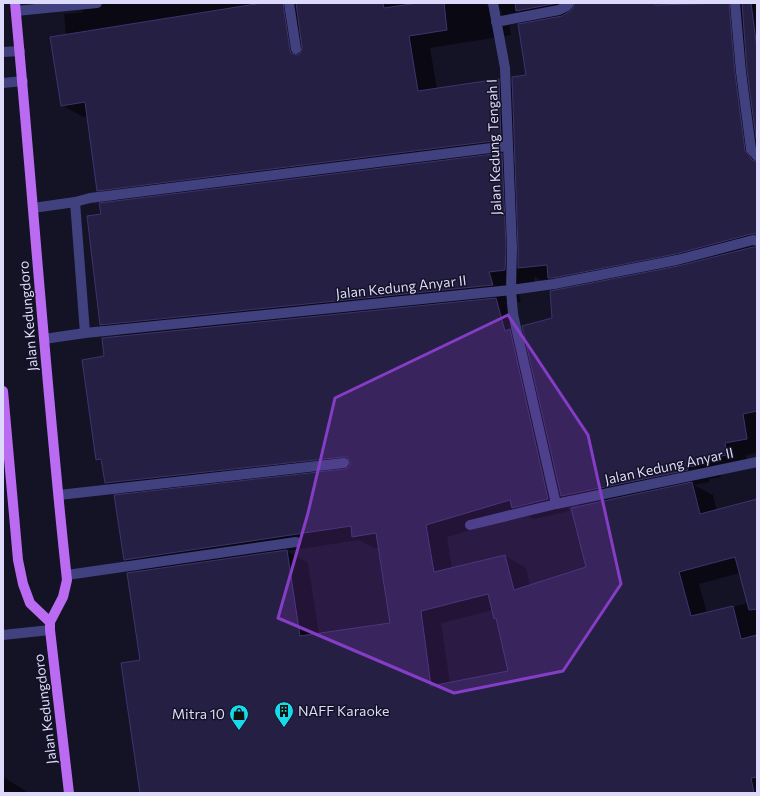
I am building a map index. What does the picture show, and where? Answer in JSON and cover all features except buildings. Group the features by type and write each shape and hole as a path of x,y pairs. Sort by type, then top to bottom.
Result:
{"main road":[{"name":"Jalan Kedungdoro","path":"16,7 44,339 67,575 63,597 50,626 69,793"},
{"path":"3,391 18,560 23,584 30,603 50,626"}],"street":[{"path":"16,7 97,3"},
{"path":"289,3 296,49"},
{"name":"Jalan Kedung Tengah I","path":"493,3 505,68 512,248 511,290 513,314 556,504"},
{"path":"496,22 559,10 567,6 569,3"},
{"path":"735,3 741,72 751,149 757,156"},
{"path":"3,52 20,51"},
{"path":"3,83 23,81"},
{"path":"33,208 75,202 90,198 507,146"},
{"path":"75,202 85,333"},
{"name":"Jalan Kedung Anyar II","path":"44,339 85,333 511,290 554,284 678,260 753,240 757,241"},
{"name":"Jalan Kedung Anyar II","path":"470,525 556,504 757,462"},
{"path":"59,494 344,463"},
{"path":"67,575 296,542"},
{"path":"3,635 50,626"}],"highlighted area":[{"path":"508,315 588,435 621,584 563,671 454,693 278,618 308,513 335,398"}],"place":[{"name":"NAFF Karaoke","path":"284,728"},
{"name":"Mitra 10","path":"239,731"}]}
